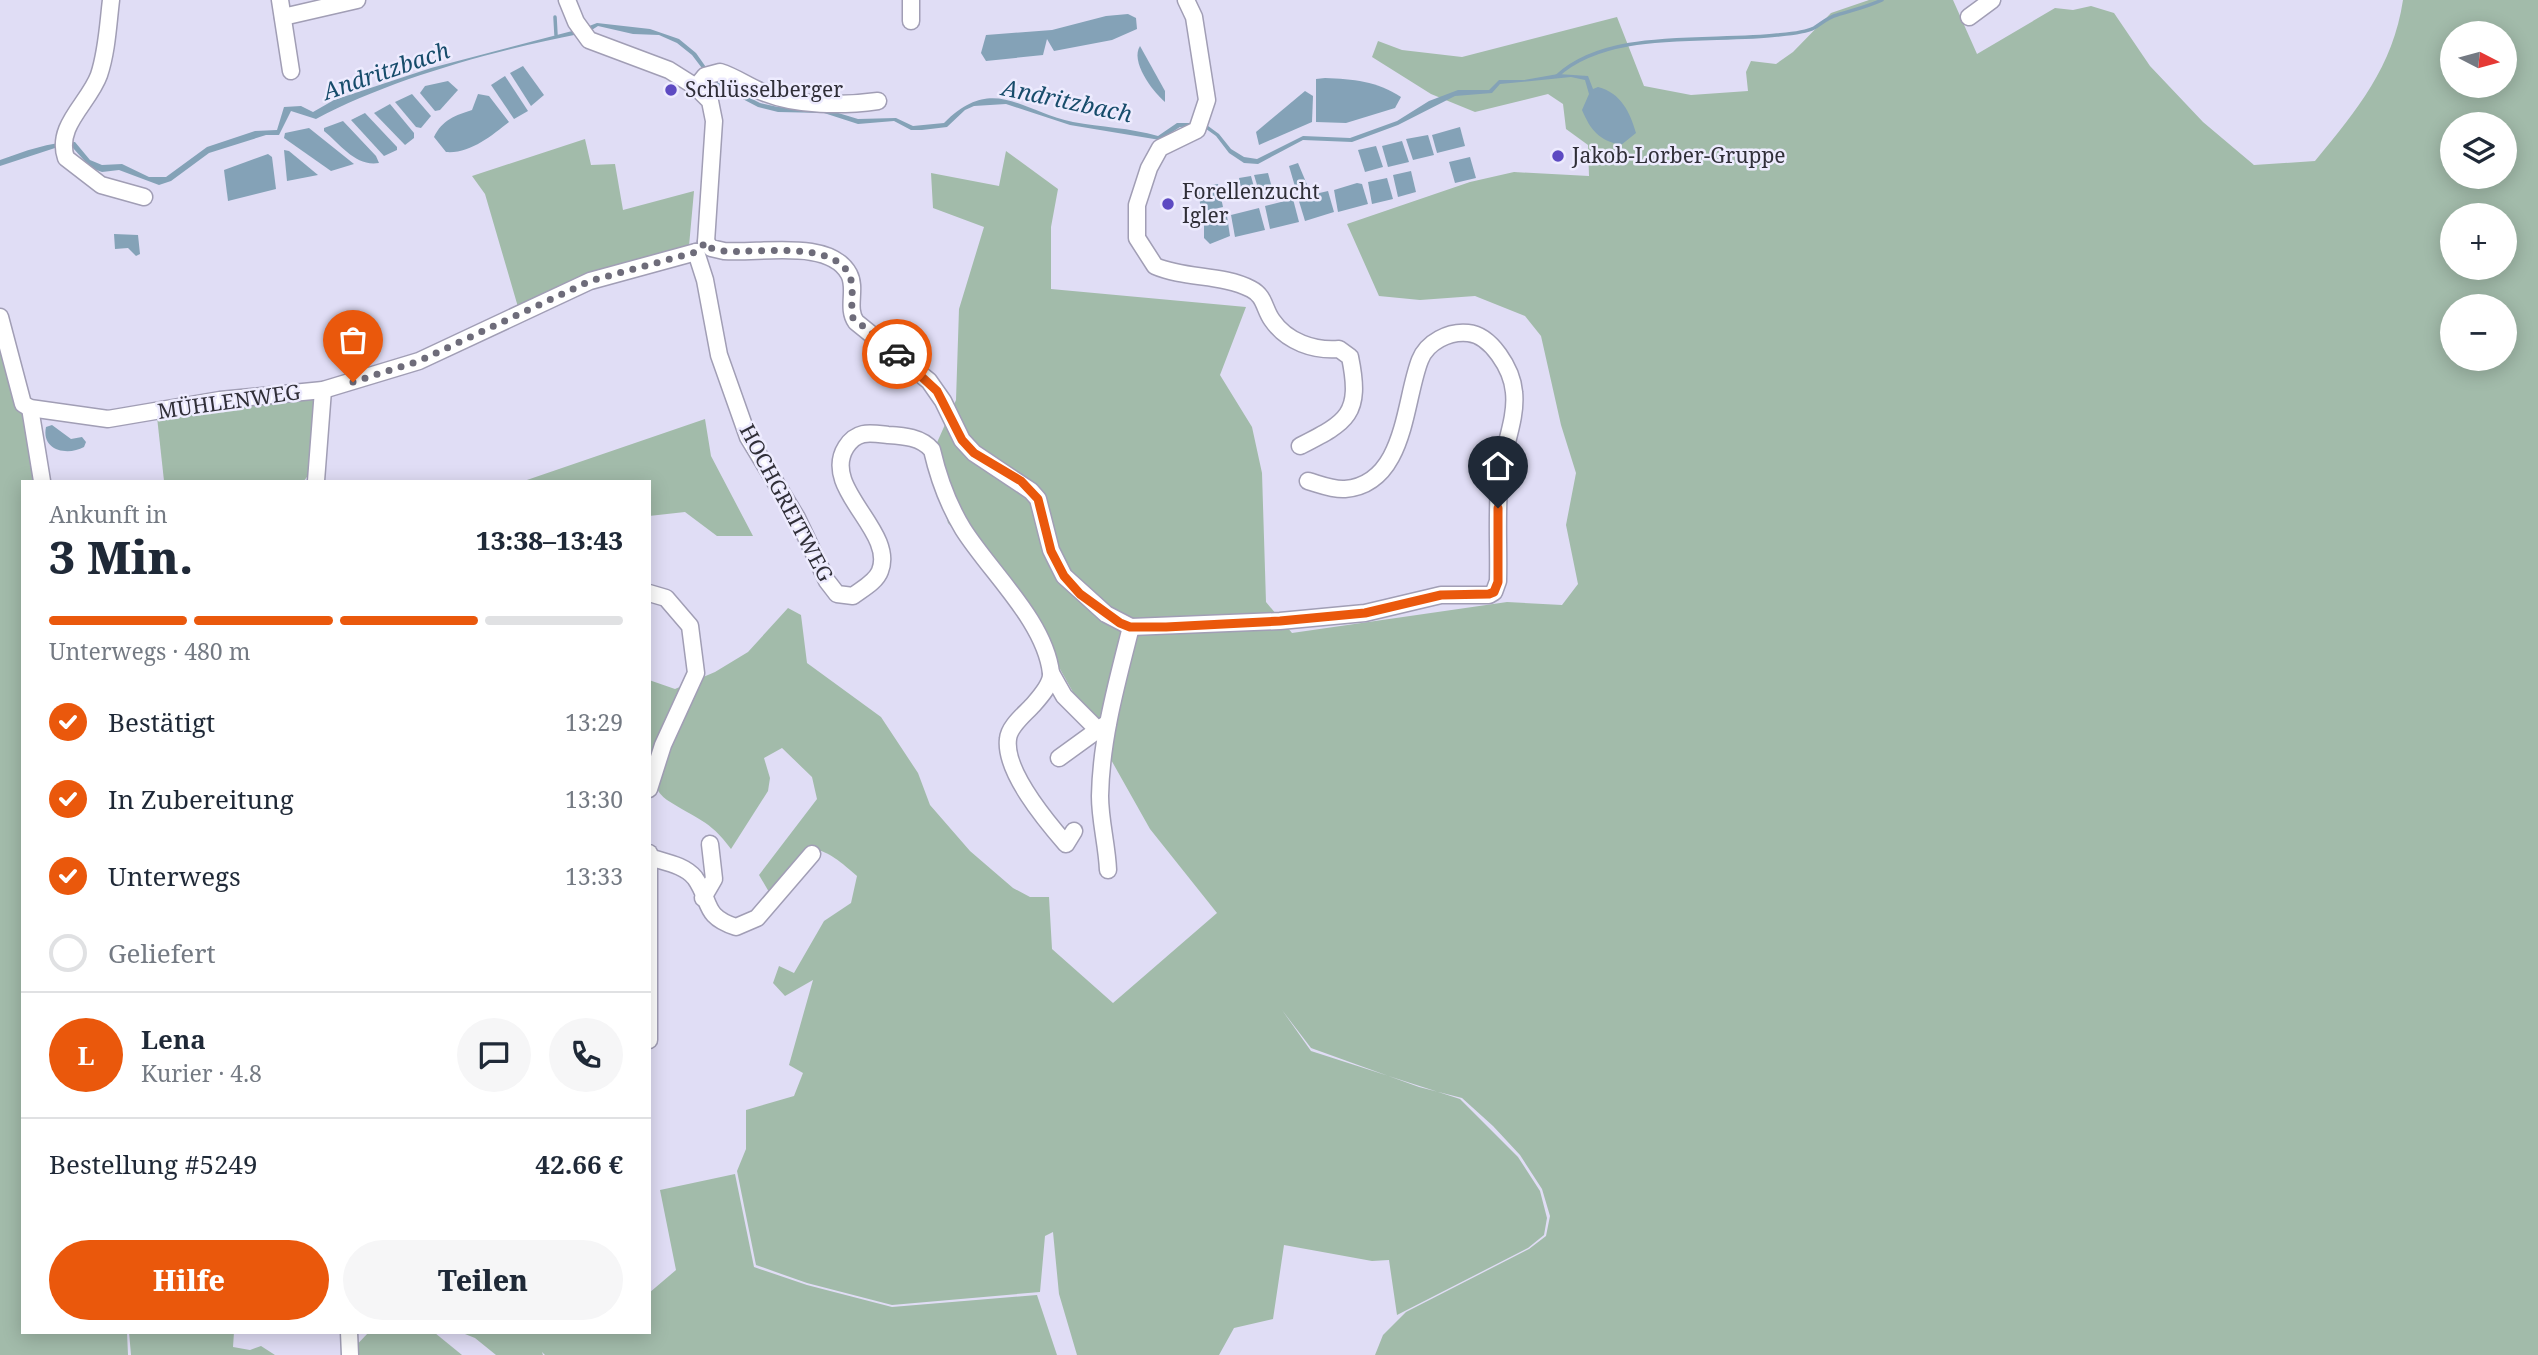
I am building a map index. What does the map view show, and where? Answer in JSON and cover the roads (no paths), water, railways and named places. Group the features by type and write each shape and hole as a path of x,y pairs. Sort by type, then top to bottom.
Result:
{"street":[{"path":"111,0 98,76 70,123 64,145 66,158 101,185 144,197"},
{"path":"280,0 291,71"},
{"path":"283,17 357,0"},
{"path":"567,0 576,22 590,40 660,66 705,79 726,74 762,92 790,100 844,104 878,101"},
{"path":"911,0 911,22"},
{"path":"1186,0 1194,17 1207,100 1200,124 1160,148 1149,168 1137,205 1137,238 1147,257 1165,270 1224,281 1256,292 1271,319 1290,337 1320,351 1339,349 1350,358 1353,402 1344,421 1300,446"},
{"path":"1969,17 1992,0"},
{"path":"705,79 714,113 701,247 724,251 807,252 834,258 851,278 852,314 856,322 929,381 943,401 962,440 974,453 1031,491 1038,499 1051,551 1064,576 1105,614 1130,627 1268,622 1354,615 1427,597 1484,595 1494,592 1498,582 1500,477 1515,393 1504,362 1479,335 1461,333 1442,337 1420,359 1409,414 1395,449 1375,477 1345,489 1308,481"},
{"name":"MÜHLENWEG","path":"30,408 108,419 220,400 323,390 419,361 590,281 701,247"},
{"name":"HOCHGREITWEG","path":"701,247 701,263 719,355 748,437 797,518 832,589 843,596 853,596 873,581 882,565 878,543 841,471 844,450 860,433 923,441 932,450 963,528 1026,613 1051,673 1064,696 1104,726"},
{"path":"0,317 21,402 30,408 42,480"},
{"path":"316,480 323,390"},
{"path":"651,594 666,598 690,626 696,673 663,745 651,783"},
{"path":"1108,870 1101,826 1100,792 1104,726 1130,627"},
{"path":"1051,673 1041,696 1014,726 1008,738 1018,775 1038,812 1066,844 1074,831"},
{"path":"1059,758 1104,726"},
{"path":"703,898 714,879 710,844"},
{"path":"651,856 683,868 695,878 703,898 718,921 736,927 757,918 812,855"},
{"path":"349,1334 350,1355"}],"water":[{"path":"1128,14 1136,18 1137,29 1112,40 1054,51 1047,39 1043,55 986,61 981,53 986,35 1052,30 1106,16"},
{"path":"597,23 650,29 679,39 696,53 715,80 760,103 778,107 825,109 858,119 896,118 913,126 944,123 961,108 992,98 1007,100 1073,122 1158,136 1177,123 1204,123 1219,134 1231,149 1244,157 1257,159 1303,136 1350,138 1397,121 1429,101 1458,90 1489,90 1499,80 1524,80 1558,74 1588,76 1593,89 1598,87 1613,94 1623,104 1636,133 1621,145 1597,134 1582,110 1589,94 1585,80 1571,77 1500,84 1492,93 1455,96 1398,125 1352,142 1303,140 1258,164 1244,163 1229,153 1216,136 1202,126 1180,127 1160,140 1070,125 1006,104 974,106 965,110 947,127 911,130 894,121 858,124 824,113 778,112 758,107 714,84 692,55 677,43 659,35 633,34 598,26 587,33 584,28"},
{"path":"576,30 579,34 479,57 410,79 316,119 291,111 279,135 266,135 209,153 171,181 159,185 119,170 102,172 91,168 73,148 55,148 0,166 0,160 28,150 75,142 90,160 102,165 122,164 149,177 166,177 207,147 255,131 277,130 284,107 301,106 313,112 334,100 431,68"},
{"path":"1140,46 1165,91 1165,102 1154,91 1140,67"},
{"path":"523,66 544,95 531,106 510,73"},
{"path":"505,76 528,111 514,119 491,85"},
{"path":"1316,79 1364,82 1383,87 1401,97 1395,108 1346,123 1316,122"},
{"path":"448,81 458,90 440,110 435,111 420,93 425,86"},
{"path":"1305,91 1313,96 1312,122 1259,145 1256,132"},
{"path":"412,94 431,116 421,128 416,127 395,102"},
{"path":"478,94 489,96 509,122 472,147 446,152 434,137 437,131 455,116 472,110"},
{"path":"390,104 414,133 414,138 405,145 374,113"},
{"path":"365,113 397,150 384,156 351,120"},
{"path":"343,121 376,156 379,163 363,162 356,158 324,131 324,128"},
{"path":"1460,127 1465,146 1437,153 1432,135"},
{"path":"309,128 354,164 331,171 284,138 285,133"},
{"path":"1428,135 1434,155 1413,160 1406,139"},
{"path":"1402,141 1409,162 1388,167 1382,146"},
{"path":"1376,146 1383,167 1365,172 1358,150"},
{"path":"284,150 289,151 318,175 287,181"},
{"path":"268,154 272,157 276,189 228,201 224,170"},
{"path":"1470,157 1476,178 1455,183 1449,162"},
{"path":"1298,163 1308,187 1296,190 1289,166"},
{"path":"1411,171 1416,192 1398,197 1393,175"},
{"path":"1268,173 1274,195 1261,198 1254,175"},
{"path":"1251,176 1257,198 1244,201 1239,178"},
{"path":"1387,178 1393,199 1372,204 1368,182"},
{"path":"1218,184 1223,207 1201,212 1198,187"},
{"path":"1362,184 1368,204 1338,212 1334,190"},
{"path":"1328,191 1334,212 1305,221 1298,198"},
{"path":"1293,199 1299,222 1270,229 1265,206"},
{"path":"1259,208 1265,230 1235,237 1231,215"},
{"path":"1227,216 1230,236 1210,244 1204,238 1204,222"},
{"path":"114,234 138,235 140,254 136,256 128,248 115,249"},
{"path":"52,425 71,439 82,437 86,442 84,447 64,451 52,446 48,442 46,427"}],"waterway":[{"name":"Andritzbach","path":"1557,76 1578,61 1604,50 1661,41 1801,32 1834,16 1882,0"},
{"path":"555,17 556,35"}],"place":[{"name":"Schlüsselberger","path":"671,90"},
{"name":"Jakob-Lorber-Gruppe","path":"1558,156"},
{"name":"Forellenzucht Igler","path":"1168,204"}]}
